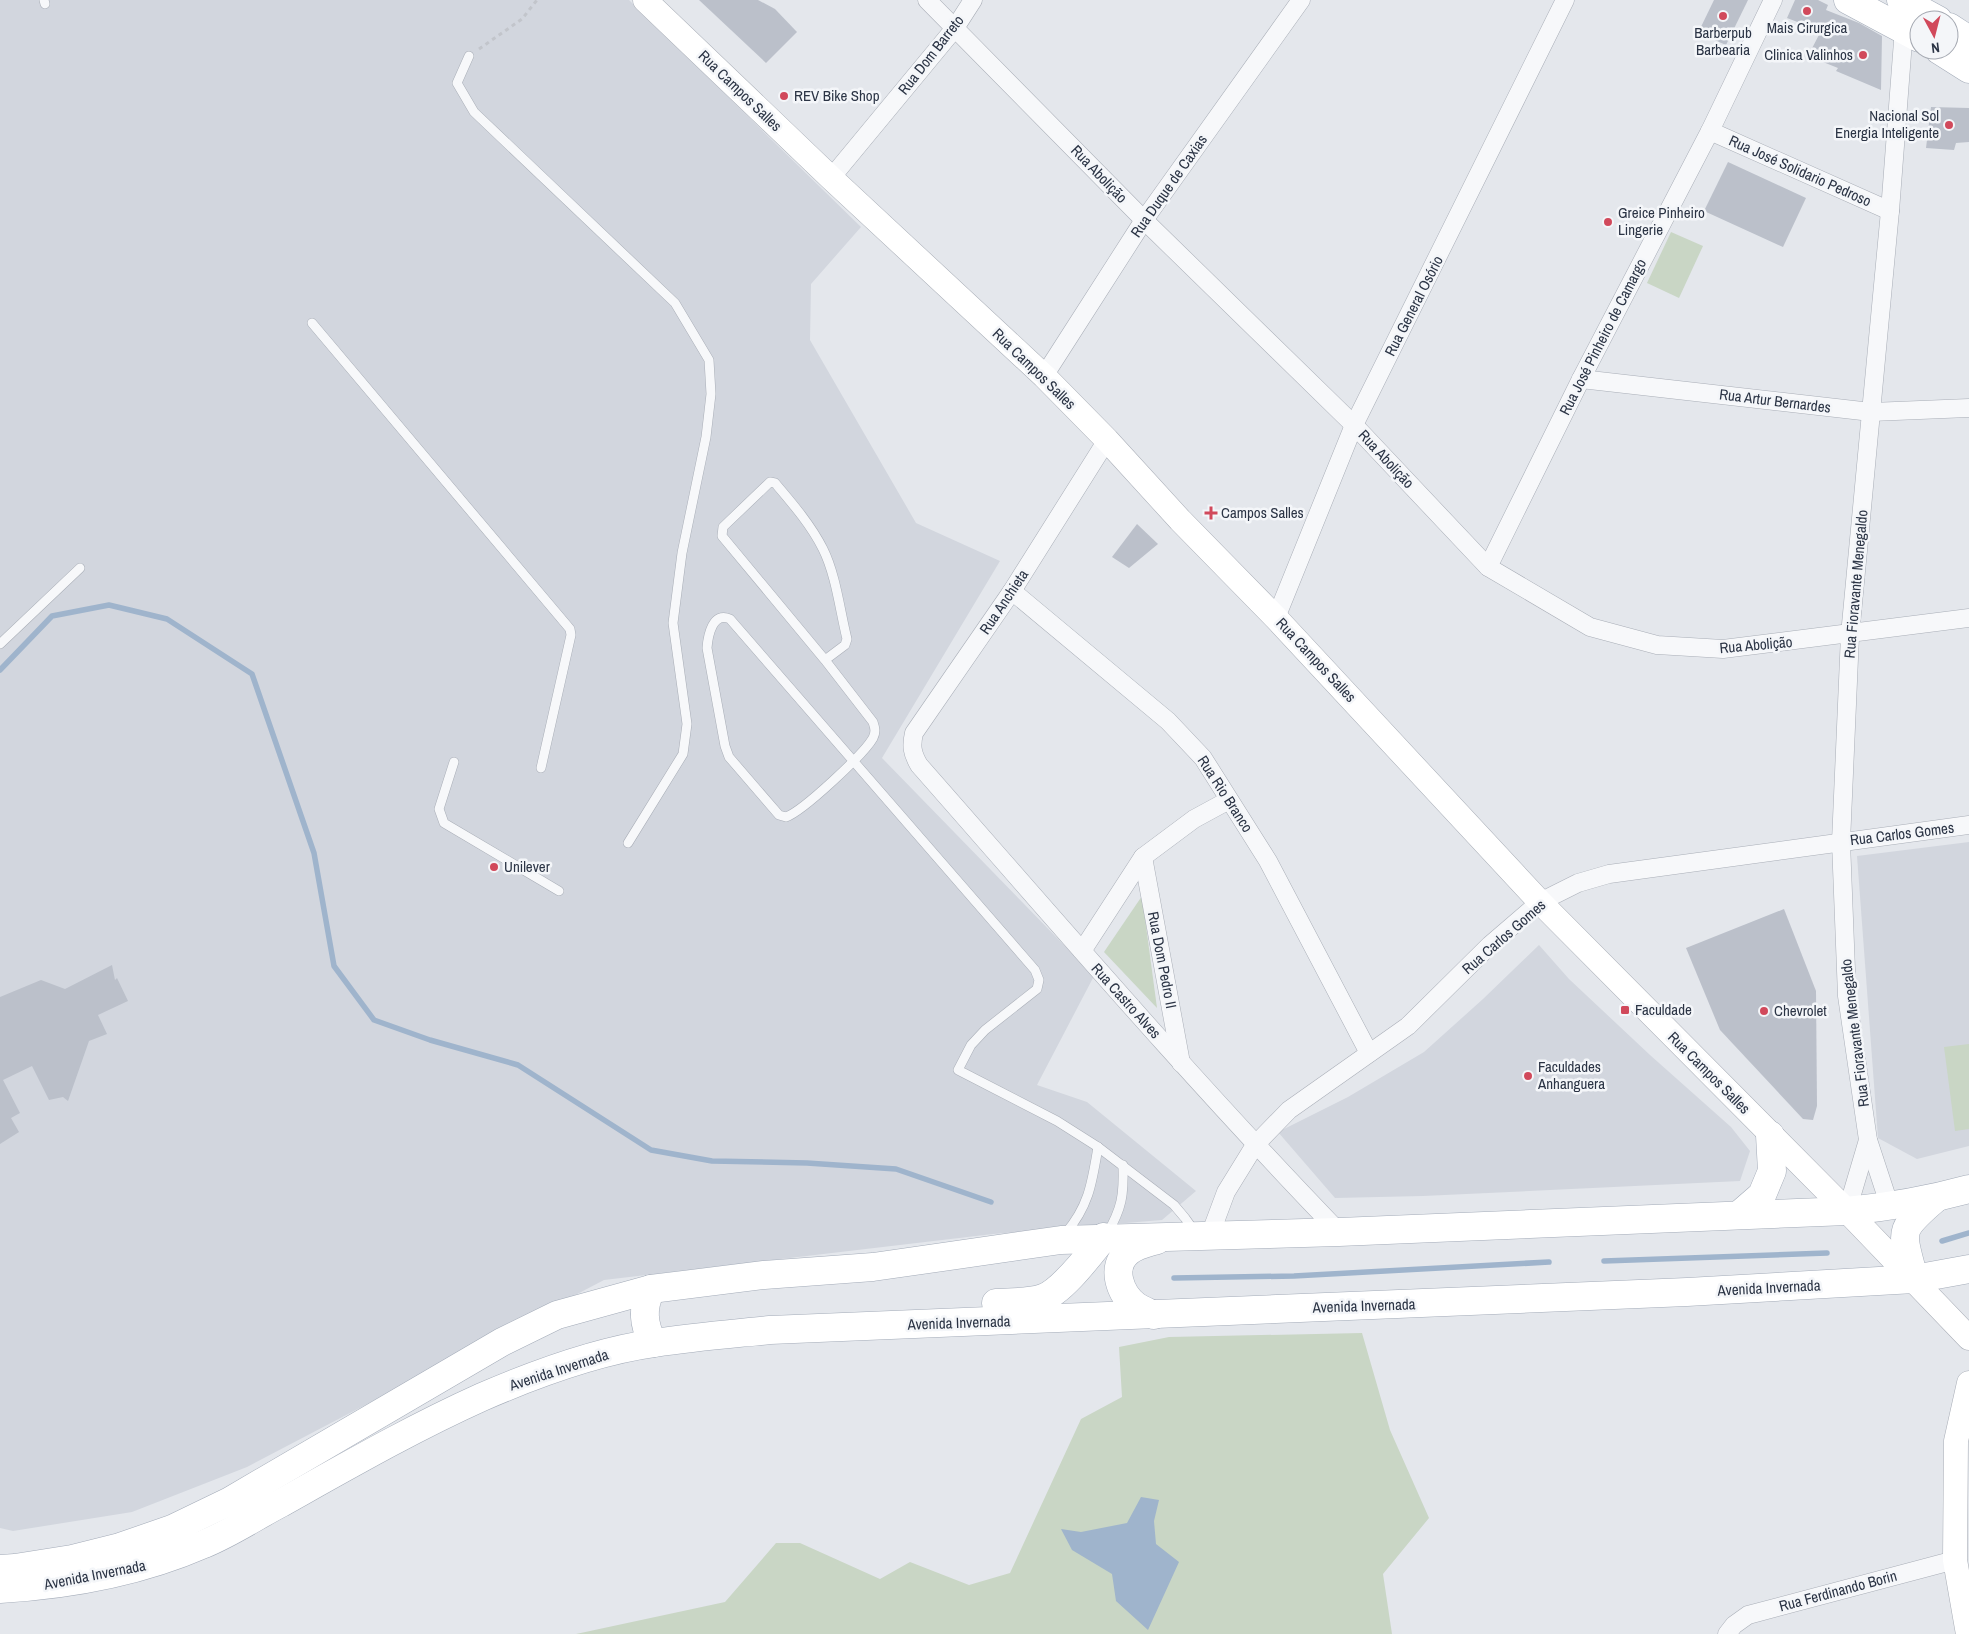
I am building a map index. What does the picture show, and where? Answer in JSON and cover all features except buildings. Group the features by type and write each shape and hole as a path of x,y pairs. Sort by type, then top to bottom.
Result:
{"main road":[{"name":"Rua Campos Salles","path":"645,0 1044,376 1276,618 1540,902 1914,1279 1969,1338"},
{"path":"1848,0 1909,31"},
{"path":"1901,0 1920,10"},
{"path":"1955,60 1969,69"},
{"path":"1740,1215 1762,1195 1772,1172 1770,1135"},
{"name":"Avenida Invernada","path":"0,1569 72,1559 120,1547 172,1529 230,1501 494,1347 537,1325 558,1315 591,1304 651,1289 764,1275 872,1267 1061,1240 1104,1237 1339,1232 1847,1211 1936,1198 1969,1189"},
{"path":"1914,1279 1904,1239 1906,1227 1913,1217 1936,1198"},
{"path":"1154,1315 1136,1306 1127,1297 1120,1286 1118,1275 1120,1264 1126,1254 1133,1248 1168,1236"},
{"path":"916,1324 968,1304 1033,1301 1046,1297 1059,1289 1104,1237"},
{"path":"1061,1240 1071,1275"},
{"name":"Avenida Invernada","path":"0,1589 26,1588 101,1577 158,1562 198,1547 401,1437 481,1398 546,1372 601,1355 654,1343 770,1330 1687,1292 1914,1279 1969,1269"},
{"path":"651,1289 644,1310 645,1322 654,1343"},
{"path":"455,1410 448,1406 446,1401 449,1395 537,1325"},
{"path":"1968,1634 1955,1560 1956,1440 1969,1383"},
{"path":"0,1558 72,1559"}],"street":[{"name":"Rua Abolição","path":"927,0 1144,220 1354,425 1488,567 1590,627 1656,645 1722,649 1850,635 1969,618"},
{"name":"Rua Dom Barreto","path":"832,178 955,28 973,0"},
{"name":"Rua Duque de Caxias","path":"1044,376 1144,220 1301,0"},
{"name":"Rua General Osório","path":"1276,618 1354,425 1565,0"},
{"name":"Rua José Pinheiro de Camargo","path":"1488,567 1581,379 1710,131 1773,0"},
{"name":"Rua Fioravante Menegaldo","path":"1890,1206 1868,1140 1847,996 1841,842 1850,635 1890,211 1909,57"},
{"name":"Rua José Solidario Pedroso","path":"1710,131 1890,211"},
{"name":"Rua Artur Bernardes","path":"1581,379 1871,412 1969,408"},
{"name":"Rua Anchieta","path":"919,764 913,754 911,745 914,733 1012,591 1107,440"},
{"name":"Rua Rio Branco","path":"1012,591 1168,720 1203,758 1268,861 1369,1052"},
{"name":"Rua Castro Alves","path":"919,764 1255,1145 1339,1232"},
{"path":"1082,951 1143,857 1194,819 1229,800"},
{"name":"Rua Carlos Gomes","path":"1203,1235 1226,1192 1255,1145 1289,1110 1408,1026 1490,946 1540,902 1578,883 1609,874 1969,825"},
{"name":"Rua Dom Pedro II","path":"1143,857 1182,1063"},
{"name":"Rua Fioravante Menegaldo","path":"1847,1211 1868,1140"},
{"name":"Rua Ferdinando Borin","path":"1727,1634 1734,1625 1748,1615 1955,1560"}],"lane":[{"path":"469,56 457,82 474,112 676,303 709,360 711,394 706,437 682,552 673,623 687,724 683,754 628,843"},
{"path":"312,323 570,629 571,635 541,768"},
{"path":"825,660 845,645 847,639 828,561 798,510 775,483 770,482 722,527 722,536 825,660 874,722 875,729 873,738 852,762 791,816 782,817 779,815 729,757 725,746 707,648 707,638 714,621 719,617 725,616 730,619 852,762 1035,970 1039,980 1037,989 1030,997 985,1030 971,1045 958,1070 1057,1121 1098,1148 1174,1205 1203,1235"},
{"path":"0,644 80,568"},
{"path":"454,762 439,809 444,823 559,891"},
{"path":"1061,1240 1077,1220 1090,1193 1098,1148"},
{"path":"1104,1237 1118,1214 1124,1191 1123,1165"}],"path":[{"path":"469,56 522,19 537,0"}],"shaded area":[{"name":"Unilever","path":"0,0 629,0 861,227 811,284 810,340 916,523 1000,561 882,758 1094,976 1037,1085 1087,1102 1196,1191 1162,1220 993,1234 604,1280 247,1467 132,1512 13,1531 0,1528"},
{"path":"1969,842 1969,1146 1917,1159 1878,1138 1857,856"},
{"name":"Faculdades Anhanguera","path":"1539,945 1569,979 1731,1127 1750,1151 1740,1181 1423,1196 1335,1198 1278,1132 1348,1097 1424,1052"}],"green space":[{"path":"1671,232 1703,246 1679,298 1647,283"},
{"path":"1142,896 1157,1008 1104,952"},
{"path":"1969,1044 1969,1129 1955,1131 1944,1047"},
{"path":"1362,1333 1390,1430 1429,1518 1383,1574 1392,1634 576,1634 725,1602 776,1543 800,1543 880,1579 910,1562 969,1585 1010,1573 1081,1419 1122,1397 1119,1347 1169,1337"}],"water":[{"path":"1141,1497 1159,1500 1154,1521 1156,1544 1179,1562 1148,1630 1116,1601 1112,1574 1072,1550 1061,1529 1081,1532 1127,1523"}],"waterway":[{"path":"0,670 52,616 109,605 167,619 252,674 314,853 334,966 374,1020 430,1040 518,1065 651,1150 712,1161 807,1163 896,1169 991,1202"},
{"path":"1942,1241 1969,1233"},
{"path":"1604,1261 1827,1253"},
{"path":"1174,1278 1294,1276 1549,1262"}],"place":[{"name":"Mais Cirurgica","path":"1807,11"},
{"name":"Barberpub Barbearia","path":"1723,16"},
{"name":"Clinica Valinhos","path":"1863,55"},
{"name":"REV Bike Shop","path":"784,96"},
{"name":"Nacional Sol Energia Inteligente","path":"1949,125"},
{"name":"Greice Pinheiro Lingerie","path":"1608,222"},
{"name":"Campos Salles","path":"1211,513"},
{"name":"Unilever","path":"494,867"},
{"name":"Faculdade","path":"1625,1010"},
{"name":"Chevrolet","path":"1764,1011"},
{"name":"Faculdades Anhanguera","path":"1528,1076"}]}
